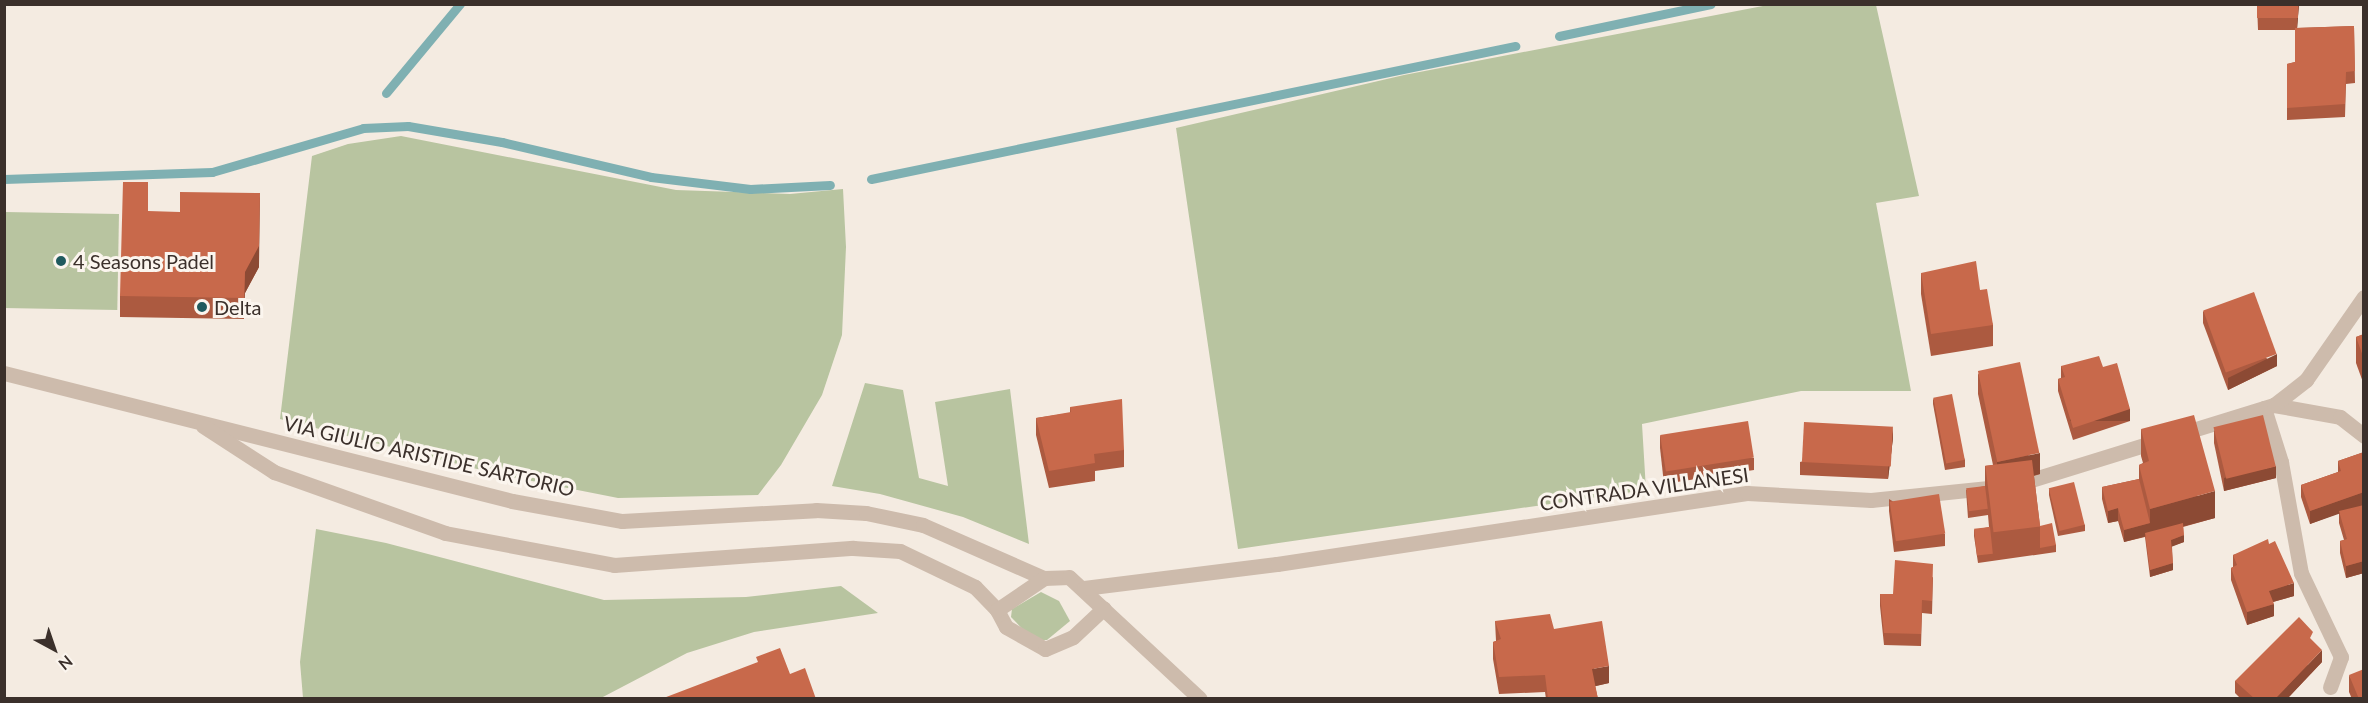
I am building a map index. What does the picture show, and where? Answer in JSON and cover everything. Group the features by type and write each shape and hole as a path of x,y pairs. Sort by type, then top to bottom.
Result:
{"street":[{"name":"CONTRADA VILLANESI","path":"1084,588 1277,564 1747,493 1871,500 2025,484 2269,406 2306,380 2364,297"},
{"name":"VIA GIULIO ARISTIDE SARTORIO","path":"4,373 190,417 512,501 622,520 816,510 866,513 923,525 1044,578 1069,577 1084,588"},
{"name":"CONTRADA VILLANESI","path":"2269,406 2340,417 2364,436"},
{"path":"2269,406 2282,462 2301,573 2341,657 2330,687"},
{"name":"VIA GIULIO ARISTIDE SARTORIO","path":"190,417 274,472 445,533 614,565 853,548 900,552 975,587 997,610 1006,627 1045,649 1073,637 1104,608"},
{"path":"997,610 1044,578"},
{"path":"1084,588 1199,699"}],"green space":[{"path":"1768,5 1876,5 1919,196 1876,203 1911,391 1801,391 1642,424 1646,490 1238,549 1176,128 1404,75"},
{"path":"401,136 676,190 790,194 843,189 846,247 842,335 822,395 781,465 758,495 618,498 497,474 280,419 312,156 348,144"},
{"name":"4 Seasons Padel","path":"5,212 119,214 117,310 4,308"},
{"path":"865,383 903,390 919,478 948,486 935,402 1010,389 1029,544 963,517 880,494 832,486"},
{"path":"316,529 386,543 604,600 746,597 841,586 878,613 754,632 687,653 601,698 303,698 300,662"},
{"path":"1041,592 1059,601 1070,621 1047,640 1033,640 1011,617 1012,609"}],"building":[{"path":"2257,4 2298,4 2298,18 2257,18"},
{"path":"2354,26 2355,71 2346,72 2345,104 2287,108 2287,64 2295,62 2295,28"},
{"path":"123,182 148,182 148,211 180,212 180,192 260,193 259,246 245,272 244,298 120,296"},
{"path":"1976,261 1980,290 1987,289 1993,325 1931,334 1921,273"},
{"path":"2254,292 2277,354 2226,372 2203,310"},
{"path":"2364,334 2364,359 2356,337"},
{"path":"2099,356 2103,367 2117,363 2130,409 2073,428 2058,379 2065,377 2061,366"},
{"path":"2020,362 2039,453 1997,462 1978,371"},
{"path":"1952,394 1965,460 1946,463 1933,398"},
{"path":"1122,399 1124,450 1094,454 1095,463 1049,471 1036,418 1071,412 1070,407"},
{"path":"2194,415 2215,491 2150,509 2139,465 2149,461 2141,429"},
{"path":"2263,415 2276,466 2226,479 2214,427"},
{"path":"1748,421 1754,458 1666,471 1660,435"},
{"path":"1804,422 1893,427 1891,467 1802,462"},
{"path":"2364,452 2364,492 2310,511 2301,485 2341,471 2338,461"},
{"path":"2032,460 2040,527 1994,532 1985,466"},
{"path":"2139,479 2150,523 2124,530 2118,508 2108,511 2102,487"},
{"path":"2074,482 2085,525 2059,531 2049,488"},
{"path":"1985,486 1988,509 1969,511 1966,488"},
{"path":"1939,494 1945,534 1896,541 1890,502"},
{"path":"2364,505 2364,561 2346,566 2340,541 2347,539 2339,511"},
{"path":"2052,523 2056,545 2040,548 2040,526"},
{"path":"2183,523 2184,535 2171,540 2173,563 2150,570 2145,533"},
{"path":"1990,527 1993,554 1977,556 1974,529"},
{"path":"2268,539 2269,544 2275,541 2294,583 2269,591 2274,604 2247,612 2231,568 2237,565 2233,555"},
{"path":"1895,560 1933,564 1932,601 1922,600 1921,634 1884,633 1880,594 1893,594"},
{"path":"1550,614 1554,629 1602,621 1609,666 1592,669 1598,699 1548,699 1545,675 1499,677 1493,642 1501,639 1495,621"},
{"path":"2299,617 2313,632 2310,638 2322,650 2275,699 2255,699 2235,681"},
{"path":"780,648 790,674 805,668 816,699 661,699 758,662 756,657"},
{"path":"2364,669 2364,699 2359,699 2349,675"}],"waterway":[{"path":"386,93 460,4"},
{"path":"1559,36 1711,4"},
{"path":"871,179 1515,46"},
{"path":"4,179 212,172 363,128 408,126 502,142 651,177 750,189 830,185"}],"place":[{"name":"4 Seasons Padel","path":"61,261"},
{"name":"Delta","path":"202,307"}]}
